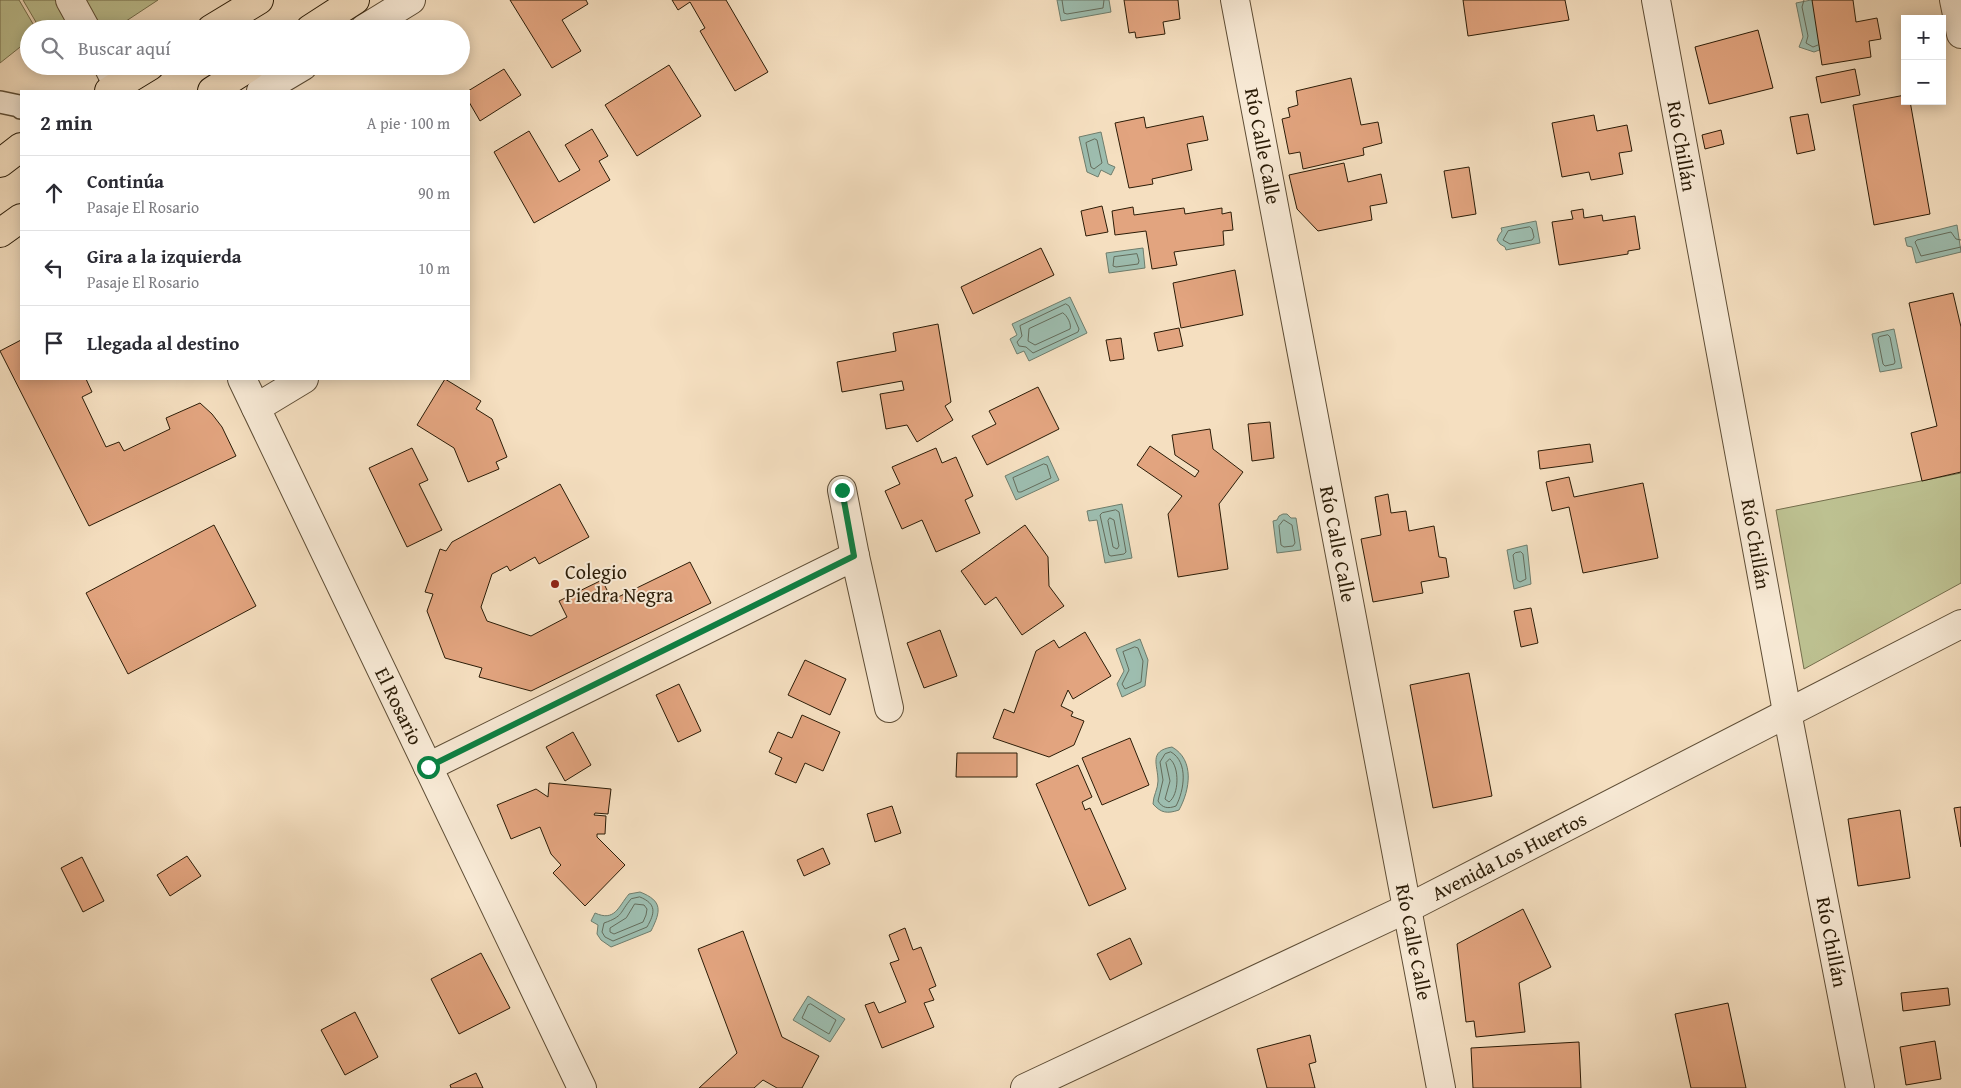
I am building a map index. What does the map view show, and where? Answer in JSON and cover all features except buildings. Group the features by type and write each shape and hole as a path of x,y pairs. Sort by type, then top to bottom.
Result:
{"highway":[{"path":"226,20 258,0"},
{"path":"324,20 355,0"},
{"path":"112,81 127,75"},
{"path":"214,90 237,75"},
{"path":"0,163 20,148"},
{"path":"0,233 20,219"}],"street":[{"path":"70,0 81,20"},
{"path":"379,20 411,0"},
{"name":"Río Calle Calle","path":"1235,0 1441,1088"},
{"name":"Río Chillán","path":"1656,0 1787,712 1860,1088"},
{"path":"1954,0 1961,34"},
{"path":"263,90 288,75"},
{"name":"El Rosario","path":"242,380 582,1088"},
{"path":"256,408 302,380"},
{"path":"842,490 854,556 889,708"},
{"path":"428,767 854,556"},
{"name":"Avenida Los Huertos","path":"1025,1088 1408,908 1961,624"}],"lane":[{"path":"0,102 20,107"}],"green space":[{"path":"0,0 19,0 31,20 20,20 20,47 0,63"},
{"path":"23,0 158,0 128,20 35,20"},
{"path":"1961,473 1961,583 1804,669 1776,510"}],"water":[{"path":"1057,0 1109,0 1111,12 1061,21"},
{"path":"1817,0 1822,49 1814,52 1799,47 1803,37 1796,3"},
{"path":"1101,132 1108,164 1115,167 1111,175 1101,170 1098,177 1087,172 1079,137"},
{"path":"1536,221 1540,243 1506,250 1497,240 1502,231 1501,228"},
{"path":"1957,225 1961,252 1916,263 1912,247 1907,246 1905,238"},
{"path":"1143,248 1145,268 1109,273 1106,253"},
{"path":"1070,297 1087,333 1029,361 1024,351 1017,354 1010,339 1017,335 1012,324"},
{"path":"1894,329 1902,368 1880,372 1872,334"},
{"path":"1048,456 1059,480 1016,500 1005,476"},
{"path":"1122,504 1132,558 1105,563 1097,520 1089,521 1087,511"},
{"path":"1283,514 1296,518 1301,550 1277,553 1273,521"},
{"path":"1527,545 1531,584 1514,589 1507,550"},
{"path":"1140,639 1148,660 1145,686 1122,697 1117,684 1124,671 1116,649"},
{"path":"1172,747 1179,753 1187,767 1188,785 1179,810 1168,812 1162,811 1153,804 1158,784 1157,755 1165,749"},
{"path":"640,892 653,899 658,907 657,918 651,931 611,947 601,940 597,934 598,925 591,921 595,913 607,916 612,914 629,894"},
{"path":"808,996 845,1019 830,1042 793,1020"}],"place":[{"name":"Colegio Piedra Negra","path":"555,584"}],"route":[{"path":"428,767 854,556 842,490"}]}
